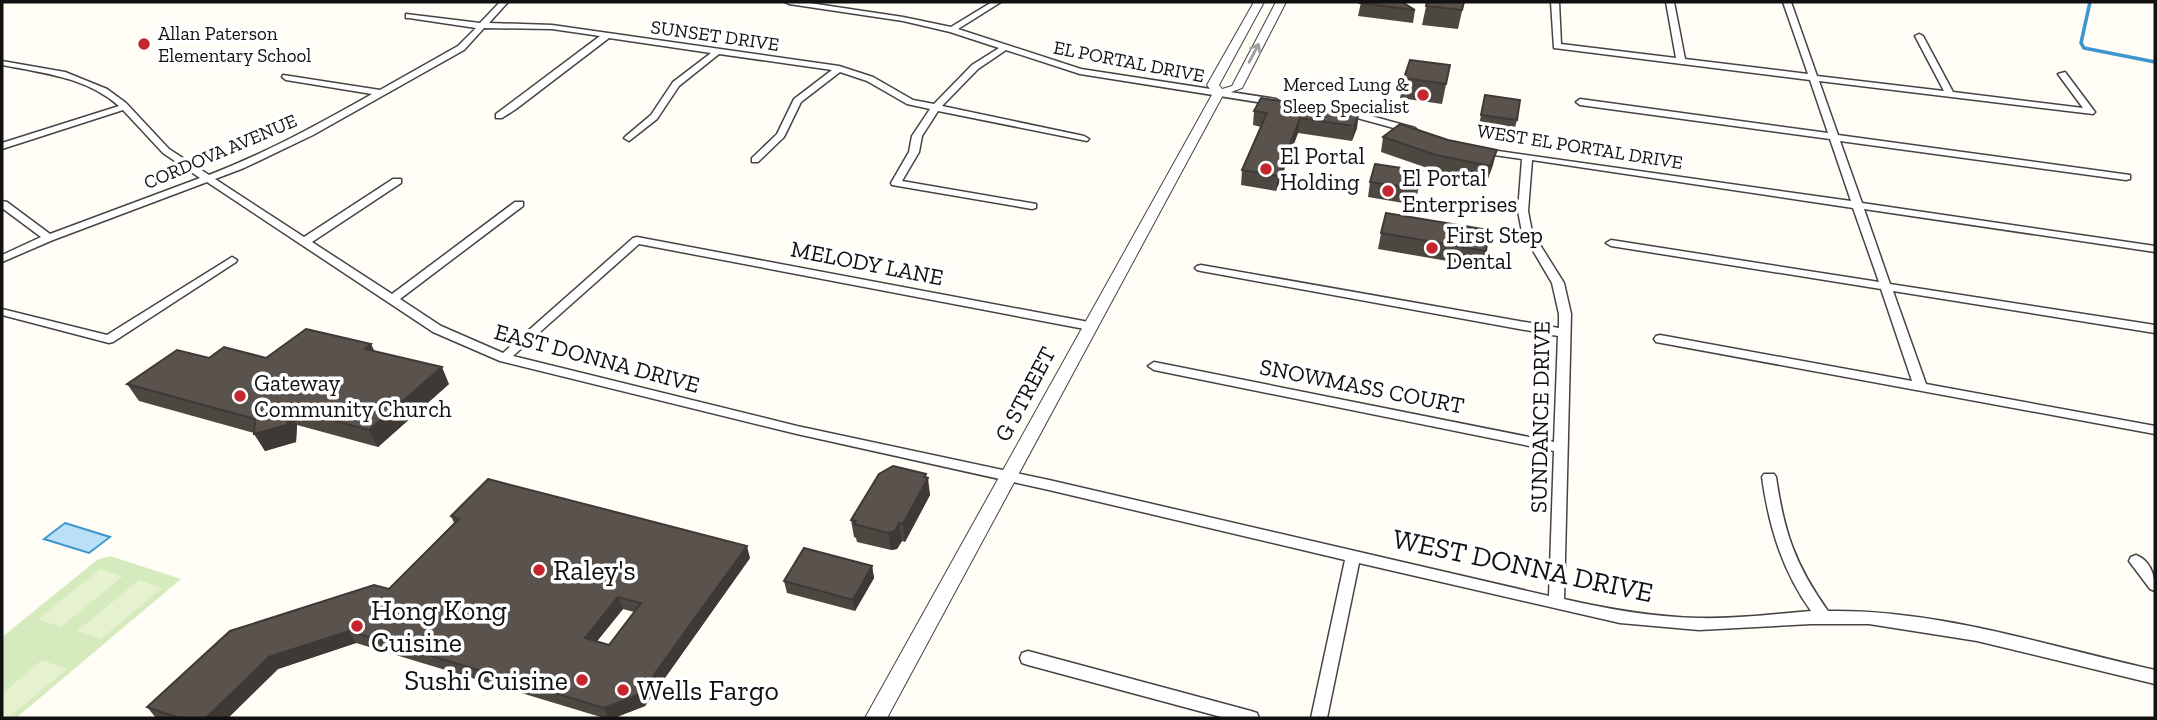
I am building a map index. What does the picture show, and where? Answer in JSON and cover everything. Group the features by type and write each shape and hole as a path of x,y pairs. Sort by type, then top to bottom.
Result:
{"street":[{"name":"CORDOVA AVENUE","path":"2,258 208,179 277,149 461,48 504,2"},
{"name":"EL PORTAL DRIVE","path":"789,2 852,10 952,30 1080,71 1219,93"},
{"path":"852,10 863,2"},
{"path":"952,30 997,2"},
{"name":"G STREET","path":"1219,93 1213,85 1259,2"},
{"name":"G STREET","path":"876,718 1219,93 1236,88 1281,2"},
{"path":"1555,2 1557,46 2090,112"},
{"path":"1670,2 1681,61"},
{"path":"1787,2 1920,385"},
{"name":"SUNSET DRIVE","path":"409,16 482,25 538,25 839,69 870,79 910,102 1084,139"},
{"path":"499,116 528,98 557,70 607,35"},
{"path":"1919,36 1950,95"},
{"path":"1004,48 975,67 935,108 917,136 914,152 895,183 1032,206"},
{"path":"629,138 654,117 676,84 718,51"},
{"name":"EAST DONNA DRIVE","path":"2,63 85,81 102,89 125,107 155,142 392,300 458,340 504,358 675,401 1009,476"},
{"path":"755,160 781,135 797,101 839,69"},
{"path":"2062,74 2090,112"},
{"path":"286,77 381,93"},
{"path":"1219,93 1287,103"},
{"path":"1580,102 2126,177"},
{"path":"2,146 125,107"},
{"path":"1327,109 1363,116 1423,134"},
{"name":"WEST EL PORTAL DRIVE","path":"1466,147 2155,248"},
{"name":"SUNDANCE DRIVE","path":"1527,158 1523,211 1527,232 1558,283 1565,314 1556,602"},
{"path":"304,242 397,181"},
{"path":"4,204 49,238"},
{"path":"392,300 519,204"},
{"name":"MELODY LANE","path":"504,358 636,240 1090,327"},
{"path":"1611,243 2155,329"},
{"path":"2,312 109,339 232,260"},
{"path":"1201,268 1564,333"},
{"path":"1660,339 2155,430"},
{"name":"SNOWMASS COURT","path":"1154,366 1561,447"},
{"name":"WEST DONNA DRIVE","path":"1009,476 1613,616 1670,623 1717,624 1823,616 1907,623 2155,677"},
{"path":"1769,477 1776,526 1784,554 1823,616"},
{"path":"1319,718 1353,555"},
{"path":"2136,561 2155,585"},
{"path":"1028,658 1251,718"}],"green space":[{"path":"110,556 181,579 16,718 2,718 2,637 97,560"},
{"path":"100,569 123,576 61,627 38,619"},
{"path":"139,580 162,588 101,639 77,631"},
{"path":"42,660 67,669 8,718 2,718 2,694"}],"water":[{"path":"65,523 110,537 89,553 44,539"}],"building":[{"path":"1402,2 1415,10 1360,3"},
{"path":"1427,2 1464,2 1462,10 1426,6"},
{"path":"1410,60 1450,65 1446,84 1404,78"},
{"path":"1485,95 1520,100 1517,120 1481,115"},
{"path":"1261,98 1359,113 1354,126 1300,118 1278,176 1242,170 1267,113 1254,111"},
{"path":"1400,124 1448,140 1497,150 1490,166 1436,155 1383,137"},
{"path":"1375,164 1422,171 1418,189 1370,182"},
{"path":"1386,213 1489,230 1486,251 1381,233"},
{"path":"306,329 371,344 365,349 442,367 369,430 288,408 287,425 254,434 255,419 127,384 177,350 209,358 224,347 266,358"},
{"path":"893,466 926,474 924,477 928,478 903,524 899,523 895,531 888,533 854,524 856,521 851,520 879,474"},
{"path":"488,479 747,546 640,694 604,708 349,631 269,657 206,718 179,718 147,707 230,631 374,585 389,589 459,519 451,516","holes":["618,597 641,603 609,645 585,638"]},
{"path":"804,548 872,566 853,600 784,581"}],"waterway":[{"path":"2090,2 2081,43 2084,48 2155,62"}],"place":[{"name":"Allan Paterson Elementary School","path":"144,44"},
{"name":"Merced Lung & Sleep Specialist","path":"1423,95"},
{"name":"El Portal Holding","path":"1266,169"},
{"name":"El Portal Enterprises","path":"1388,191"},
{"name":"First Step Dental","path":"1432,248"},
{"name":"Gateway Community Church","path":"240,396"},
{"name":"Raley's","path":"539,570"},
{"name":"Hong Kong Cuisine","path":"357,626"},
{"name":"Sushi Cuisine","path":"582,680"},
{"name":"Wells Fargo","path":"623,690"}]}
